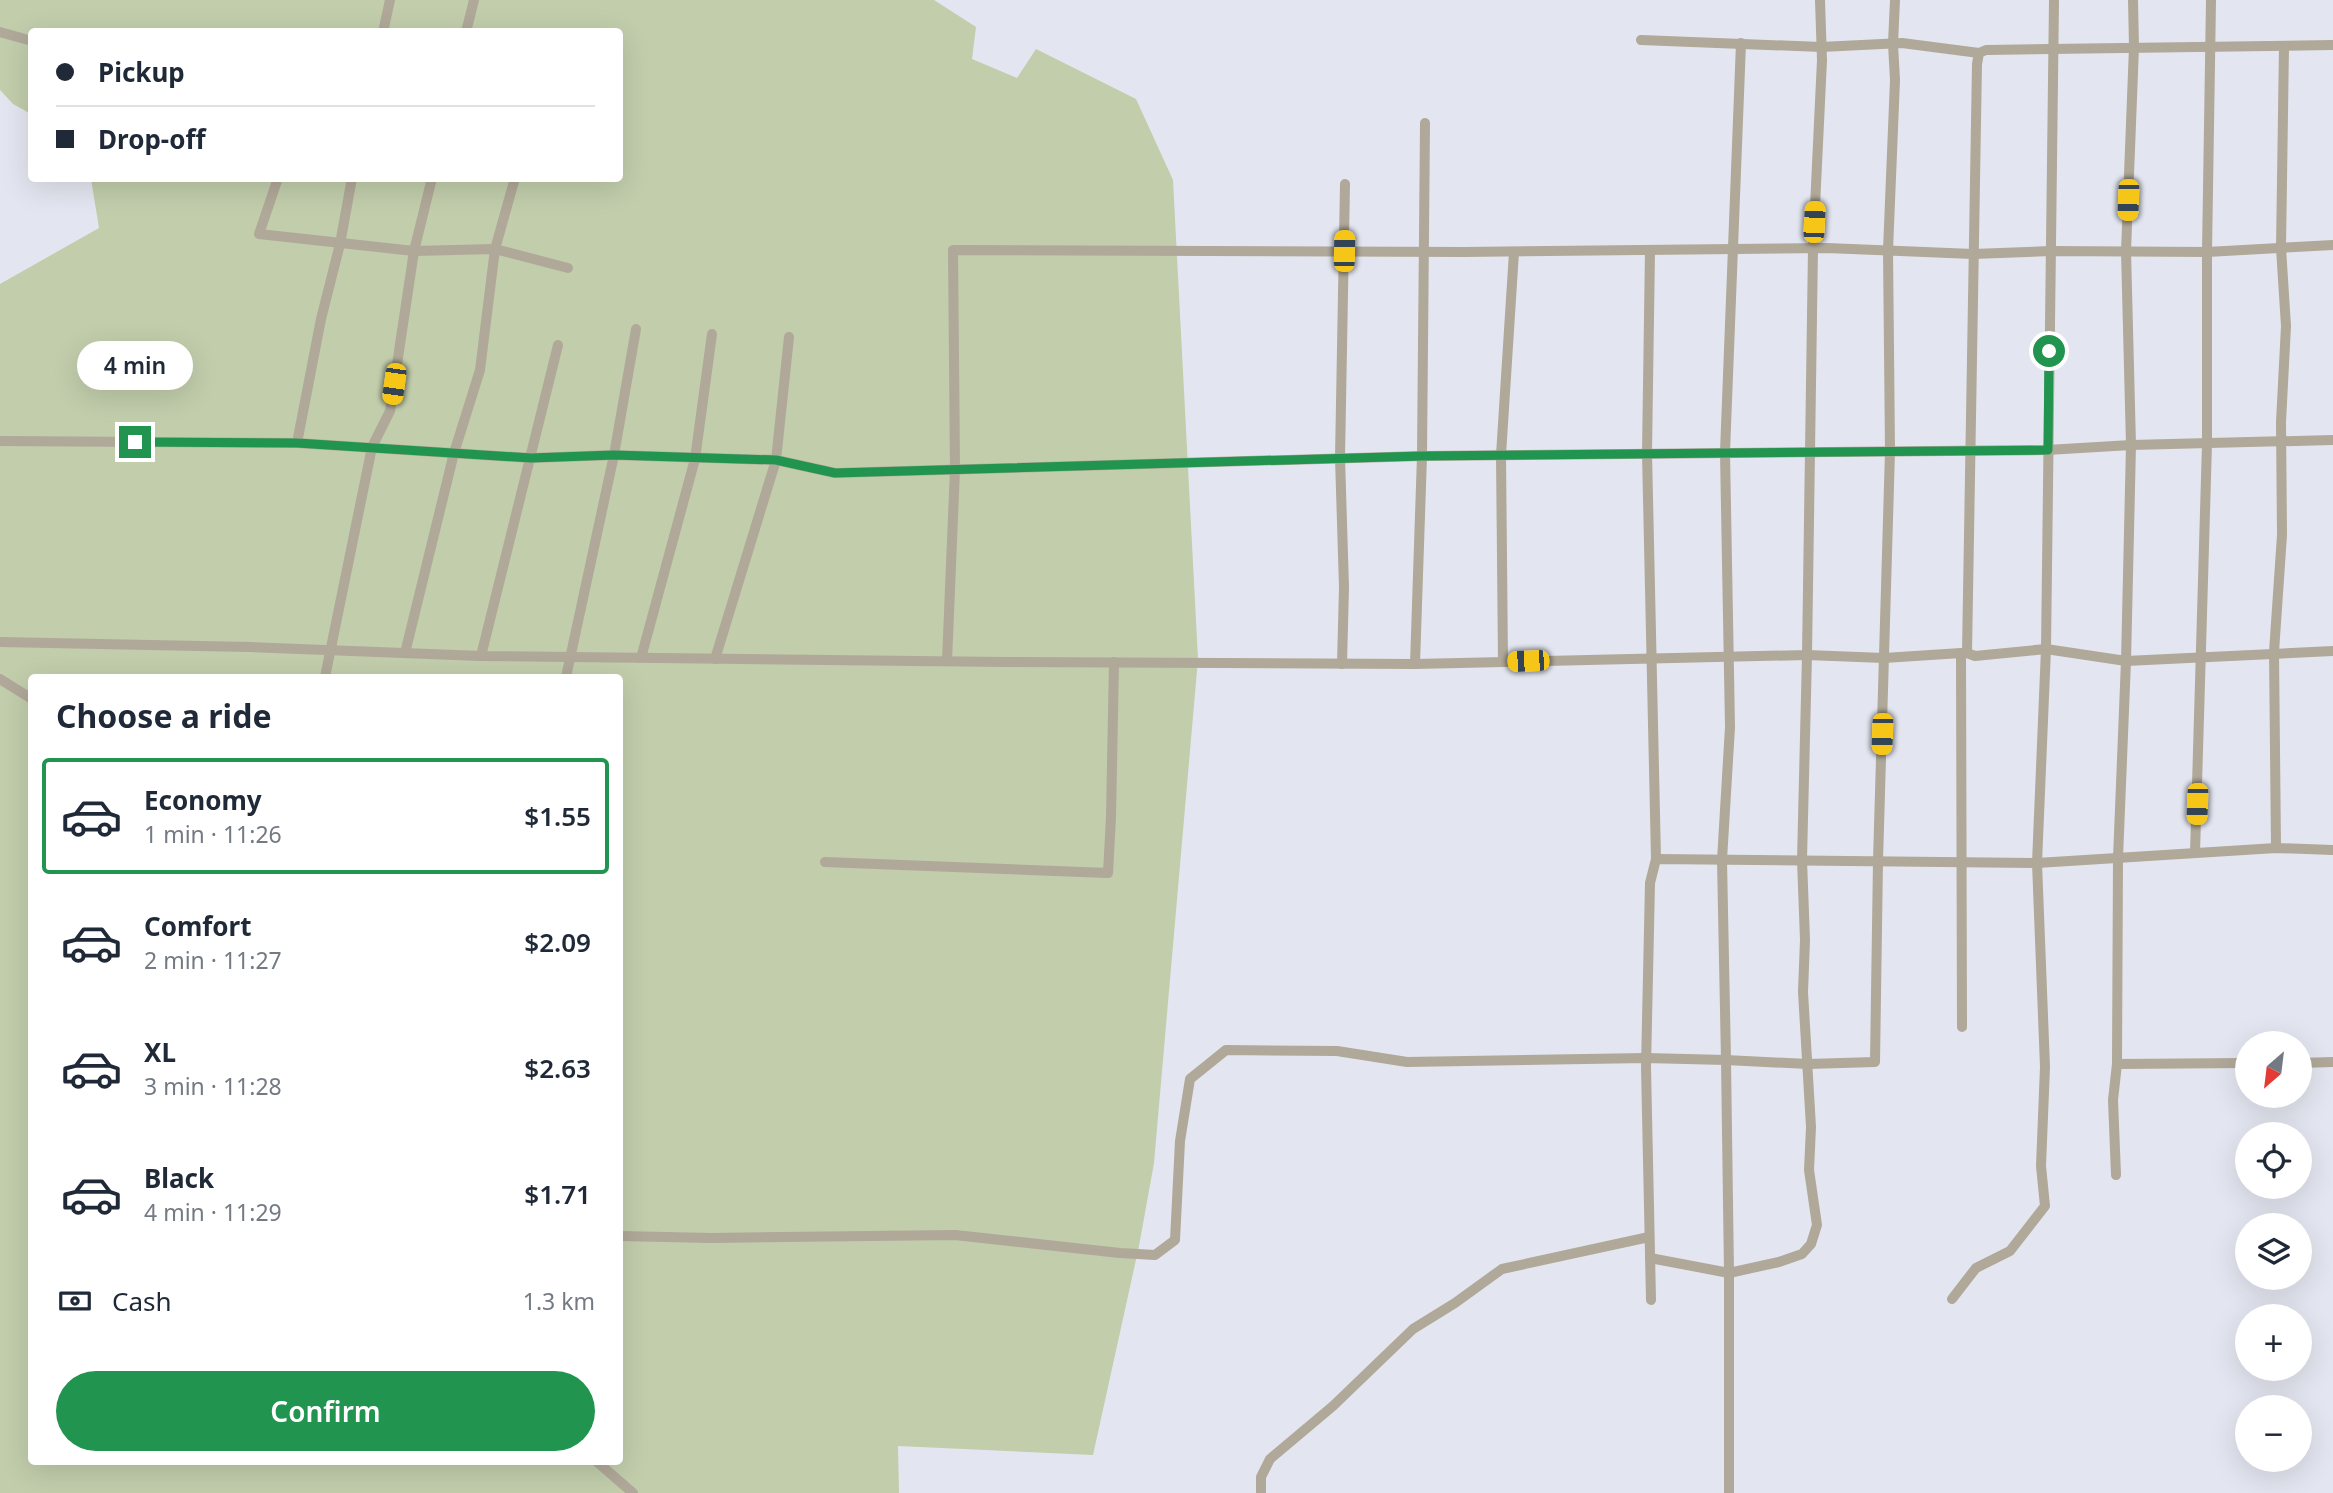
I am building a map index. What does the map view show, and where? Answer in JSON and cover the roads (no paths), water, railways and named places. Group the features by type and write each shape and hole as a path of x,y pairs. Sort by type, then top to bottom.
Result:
{"street":[{"path":"384,28 390,0"},
{"path":"467,28 474,0"},
{"path":"1650,1258 1729,1273 1802,1254 1811,1244 1817,1225 1809,1170 1811,1127 1803,992 1805,940 1802,860 1820,0"},
{"path":"623,1236 711,1238 955,1235 1155,1255 1175,1240 1180,1141 1190,1079 1226,1050 1337,1051 1407,1062 1646,1058 1808,1064 1875,1062 1878,861 1891,451 1888,250 1895,80 1895,0"},
{"path":"1952,1299 1976,1268 2010,1251 2045,1206 2041,1166 2045,1068 2036,863 2046,649 2054,0"},
{"path":"2116,1175 2113,1100 2117,1064 2118,858 2131,445 2126,251 2134,47 2133,0"},
{"path":"2195,853 2207,444 2211,0"},
{"path":"0,32 28,40"},
{"path":"1641,40 1821,47 1893,44 1979,53 1986,50 2054,48 2333,45"},
{"path":"1729,1493 1723,860 1730,727 1725,452 1741,43"},
{"path":"2276,848 2274,652 2282,535 2281,442 2286,326 2281,248 2284,46"},
{"path":"1962,1027 1960,862 1979,53"},
{"path":"1415,664 1422,456 1425,123"},
{"path":"277,182 259,234 414,251 495,249 568,268"},
{"path":"297,443 321,319 341,244 351,182"},
{"path":"326,674 372,447 390,411 414,251 431,182"},
{"path":"405,653 454,453 480,370 495,249 514,182"},
{"path":"1342,664 1344,587 1339,458 1345,184"},
{"path":"947,661 955,469 953,250 1514,252 1813,248 1973,254 2052,251 2207,252 2333,245"},
{"path":"1650,250 1647,453 1656,859 1650,883 1646,1058 1651,1300"},
{"path":"1503,662 1501,455 1514,252"},
{"path":"567,674 614,455 636,329"},
{"path":"641,658 695,459 712,334"},
{"path":"715,659 776,460 789,337"},
{"path":"481,656 558,345"},
{"path":"0,441 297,443 531,458 614,455 776,460 835,473 1422,456 2048,450 2333,440"},
{"path":"0,642 481,656 1342,664 1807,655 1884,658 1964,653 1975,656 2046,649 2126,661 2333,651"},
{"path":"825,862 1108,873 1114,662"},
{"path":"0,679 28,696"},
{"path":"1656,859 2036,863 2276,848 2333,850"},
{"path":"2312,1063 2333,1062"},
{"path":"2117,1064 2235,1063"},
{"path":"1261,1493 1261,1476 1270,1459 1333,1406 1413,1329 1503,1269 1649,1237"},
{"path":"600,1465 632,1493"}]}
